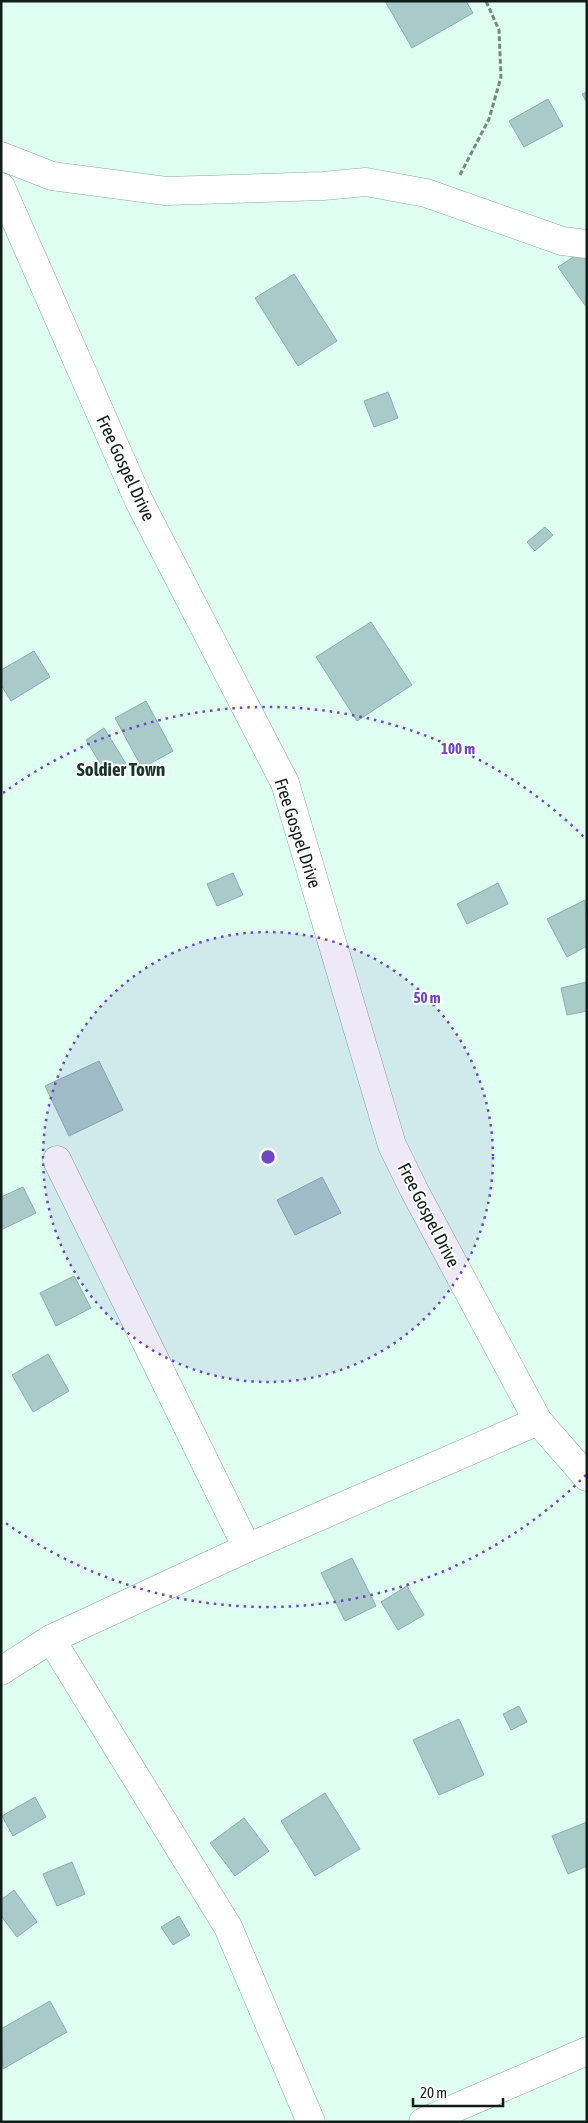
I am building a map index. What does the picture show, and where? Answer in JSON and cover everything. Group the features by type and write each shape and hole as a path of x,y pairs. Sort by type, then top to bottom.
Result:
{"street":[{"path":"1,156 52,176 166,191 323,186 366,182 426,193 562,241 587,244"},
{"name":"Free Gospel Drive","path":"1,187 139,501 285,783 392,1145 414,1190 538,1421 587,1477"},
{"path":"57,1160 247,1548"},
{"path":"1,1671 51,1639 247,1548 538,1421"},
{"path":"51,1639 228,1927 311,2122"},
{"path":"422,2122 587,2051"}],"path":[{"path":"447,200 489,119 501,77 498,30 486,1"}],"building":[{"path":"385,1 466,1 473,13 412,48"},
{"path":"587,92 587,103 582,94"},
{"path":"548,99 563,126 524,147 509,121"},
{"path":"587,248 587,308 558,267"},
{"path":"294,274 337,341 298,366 255,298"},
{"path":"388,392 398,418 374,427 364,401"},
{"path":"545,527 553,535 535,551 527,542"},
{"path":"371,622 412,685 357,721 316,657"},
{"path":"34,651 50,677 11,701 1,685 1,670"},
{"path":"146,701 173,751 142,768 115,718"},
{"path":"104,728 128,767 109,778 86,740"},
{"path":"233,873 243,895 217,906 207,884"},
{"path":"498,883 508,904 467,924 457,904"},
{"path":"585,900 587,946 567,957 547,919"},
{"path":"587,982 587,1011 567,1015 561,988"},
{"path":"99,1061 123,1110 69,1136 45,1086"},
{"path":"322,1177 341,1213 295,1235 277,1200"},
{"path":"23,1187 36,1213 1,1230 1,1197"},
{"path":"74,1276 91,1308 56,1326 40,1293"},
{"path":"48,1354 69,1391 33,1412 12,1375"},
{"path":"352,1558 376,1606 345,1621 321,1573"},
{"path":"407,1586 424,1615 398,1630 381,1602"},
{"path":"519,1706 527,1722 511,1730 503,1714"},
{"path":"459,1719 484,1775 439,1795 413,1740"},
{"path":"325,1793 360,1849 315,1876 281,1821"},
{"path":"35,1797 46,1817 13,1836 2,1816"},
{"path":"244,1818 269,1851 235,1876 210,1843"},
{"path":"587,1822 587,1866 568,1874 552,1836"},
{"path":"72,1862 85,1894 57,1906 43,1874"},
{"path":"14,1890 37,1922 17,1937 1,1916 1,1900"},
{"path":"179,1916 190,1935 173,1945 161,1927"},
{"path":"50,2001 67,2032 3,2069 1,2029"}],"district":[{"name":"Soldier Town","path":"121,769"}]}
